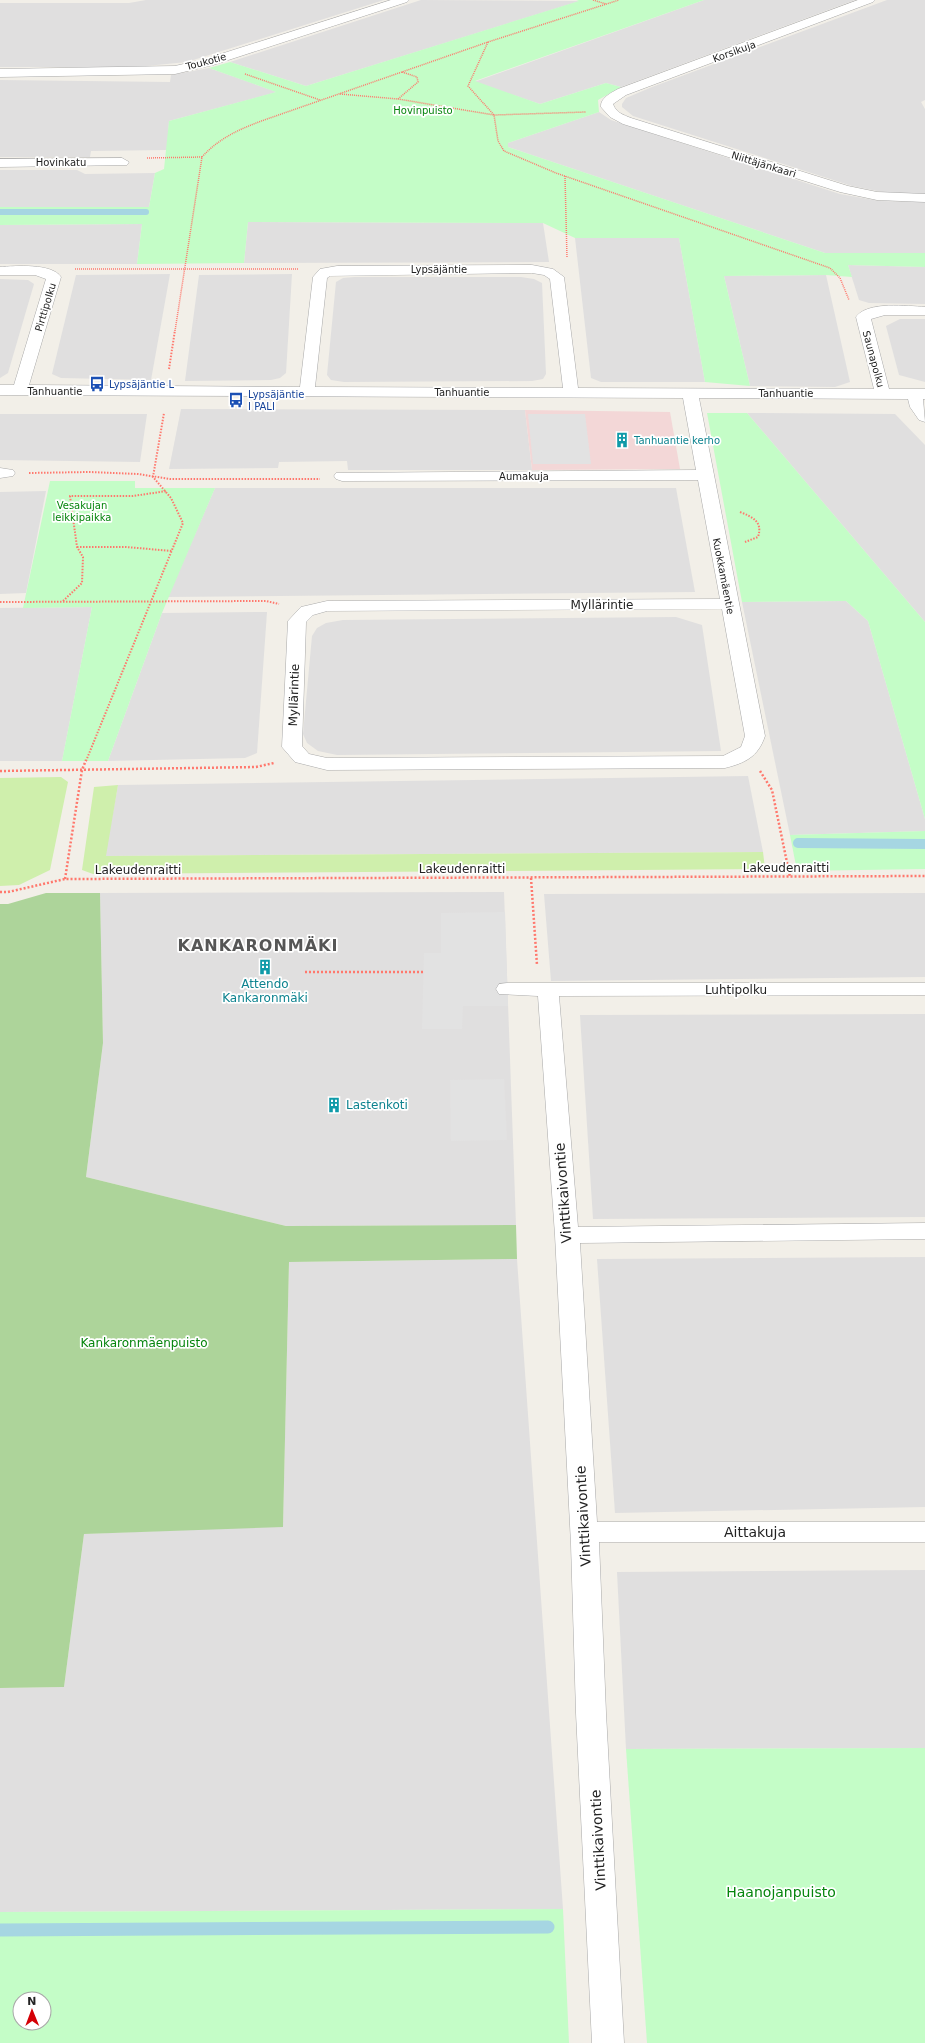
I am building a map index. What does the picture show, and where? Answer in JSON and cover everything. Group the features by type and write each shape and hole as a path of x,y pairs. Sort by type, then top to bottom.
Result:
{"street":[{"name":"Toukotie","path":"0,73 150,72 175,70 209,62 404,0"},
{"name":"Korsikuja","path":"608,108 607,103 609,100 622,92 869,0"},
{"name":"Niittäjänkaari","path":"608,108 614,114 627,121 845,189 877,196 925,198"},
{"name":"Hovinkatu","path":"0,163 122,162"},
{"name":"Lypsäjäntie","path":"325,272 337,270 532,269 548,272"},
{"name":"Pirttipolku","path":"0,271 34,271 47,273 54,277 20,391"},
{"path":"307,391 320,277 325,272"},
{"path":"548,272 557,277 571,393"},
{"name":"Saunapolku","path":"884,394 863,317 871,312 886,310 925,311"},
{"name":"Tanhuantie","path":"0,390 920,394"},
{"name":"Kuokkamäentie","path":"690,393 755,736 752,747 745,755"},
{"path":"920,394 918,407 925,417"},
{"name":"Aumakuja","path":"342,476 705,476"},
{"name":"Myllärintie","path":"302,758 292,746 298,621 307,611 327,606 730,604"},
{"path":"302,758 327,764 725,762 745,755"},
{"name":"Luhtipolku","path":"507,988 548,990 925,989"},
{"name":"Vinttikaivontie","path":"548,990 567,1235 584,1532 591,1713 608,2043"},
{"path":"567,1235 925,1232"},
{"name":"Aittakuja","path":"584,1532 925,1532"}],"path":[{"path":"593,0 607,4"},
{"path":"168,375 202,157 218,140 236,130 402,72 488,42 619,0"},
{"path":"488,42 468,86 494,115 498,141 504,151 565,176 830,268 837,272 842,280 850,304 863,317"},
{"path":"209,62 321,101"},
{"path":"398,99 418,82 417,77 402,72"},
{"path":"340,94 348,96 398,99 494,115 572,113 608,108"},
{"path":"122,162 149,158 202,157"},
{"path":"548,272 567,260 565,176"},
{"path":"47,273 69,269 303,269 325,272"},
{"path":"153,477 164,411"},
{"path":"3,473 89,472 138,474 153,477 237,480 294,480 342,476"},
{"path":"65,879 82,770 183,523 177,506 167,491 153,477"},
{"path":"63,602 82,583 83,557 77,547 70,496 133,496 167,491"},
{"path":"77,547 126,547 172,551"},
{"path":"0,602 266,601 307,611"},
{"path":"745,755 764,775 772,790 790,877"},
{"path":"0,770 256,767 302,758"},
{"name":"Lakeudenraitti","path":"0,892 8,892 65,879 925,876"},
{"path":"531,878 538,979 548,990"},
{"path":"305,972 423,972"}],"shaded area":[{"path":"146,0 384,0 187,62 136,67 0,67 0,3 129,3"},
{"path":"421,0 580,1 306,86 230,62"},
{"path":"704,0 855,0 621,87 606,83 540,104 474,82"},
{"path":"887,0 925,0 925,100 921,102 925,109 925,194 882,192 852,186 633,116 622,107 622,104 626,98 652,87"},
{"path":"209,68 277,92 169,121 167,150 91,151 90,157 0,157 0,80 170,82 171,75"},
{"path":"599,112 611,120 840,194 880,201 925,202 925,253 825,253 508,147 508,143"},
{"path":"0,170 77,170 85,174 155,173 149,207 0,207"},
{"path":"248,222 543,223 549,262 244,263"},
{"path":"142,224 137,264 0,264 0,225"},
{"path":"575,238 679,238 705,382 601,382 591,378"},
{"path":"848,265 925,267 925,304 869,303 859,300"},
{"path":"170,274 151,380 61,378 52,374 76,275"},
{"path":"292,274 286,373 280,378 271,380 185,381 199,275"},
{"path":"826,275 850,382 835,387 750,386 724,276"},
{"path":"521,277 534,279 542,283 546,374 543,379 532,381 344,382 331,380 327,375 336,282 343,278"},
{"path":"0,279 28,280 34,284 8,373 0,378"},
{"path":"900,319 925,319 925,382 899,375 886,326"},
{"path":"181,409 525,410 532,470 348,470 347,461 279,462 278,468 169,469"},
{"path":"525,410 670,412 680,469 532,470"},
{"path":"747,413 895,414 925,445 925,622"},
{"path":"0,414 147,414 140,462 0,460"},
{"path":"528,414 585,414 591,464 533,464"},
{"path":"215,488 676,488 695,592 168,597"},
{"path":"46,491 26,593 0,594 0,492"},
{"path":"846,601 868,621 925,819 925,831 790,835 742,602"},
{"path":"92,607 62,761 0,761 0,608"},
{"path":"267,612 257,753 245,758 108,761 162,613"},
{"path":"676,617 702,625 721,751 337,755 318,751 307,743 303,734 312,636 317,628 326,623 343,620"},
{"path":"748,776 763,852 105,856 118,785"},
{"path":"504,892 516,1225 286,1226 86,1177 103,1043 100,893"},
{"path":"925,893 925,977 551,981 544,894"},
{"path":"505,912 508,1006 463,1006 462,1029 422,1029 424,953 441,953 441,913"},
{"path":"925,1014 925,1217 593,1219 580,1015"},
{"path":"504,1079 507,1140 451,1141 450,1080"},
{"path":"925,1257 925,1507 615,1513 597,1259"},
{"path":"517,1259 563,1909 0,1912 0,1688 64,1687 84,1534 283,1526 289,1262"},
{"path":"925,1570 925,1748 626,1749 617,1572"}],"green space":[{"name":"Hovinpuisto","path":"576,0 704,0 475,81 540,104 606,83 621,87 598,100 599,112 508,143 508,147 825,253 925,253 925,267 848,265 852,277 826,275 724,276 750,386 705,382 679,238 575,238 543,223 248,222 244,263 137,264 142,224 0,225 0,207 149,207 155,173 164,169 169,121 276,92 209,68 230,62 306,86 579,1"},
{"path":"707,413 747,413 925,622 925,819 868,621 846,601 742,602"},
{"name":"Vesakujan leikkipaikka","path":"50,481 135,481 135,488 215,488 162,613 108,761 62,761 92,607 23,608"},
{"path":"61,777 68,782 50,870 19,885 0,886 0,778"},
{"path":"118,785 106,856 763,852 765,869 93,874 82,870 94,787"},
{"path":"925,831 925,869 797,871 790,835"},
{"name":"Kankaronmäenpuisto","path":"46,893 100,893 103,1043 86,1177 286,1226 516,1225 517,1259 289,1262 283,1527 84,1534 64,1687 0,1688 0,904 8,904"},
{"name":"Haanojanpuisto","path":"925,1748 925,2043 647,2043 626,1749"},
{"path":"563,1909 569,2043 0,2043 0,1912"}],"waterway":[{"path":"0,212 146,212"},
{"path":"798,843 925,844"},
{"path":"0,1930 548,1927"}],"place":[{"name":"Lypsäjäntie L","path":"97,384"},
{"name":"Lypsäjäntie I PALI","path":"236,400"},
{"name":"Tanhuantie kerho","path":"622,440"},
{"name":"Attendo Kankaronmäki","path":"265,967"},
{"name":"Lastenkoti","path":"334,1105"}],"district":[{"name":"KANKARONMÄKI","path":"258,945"}]}
